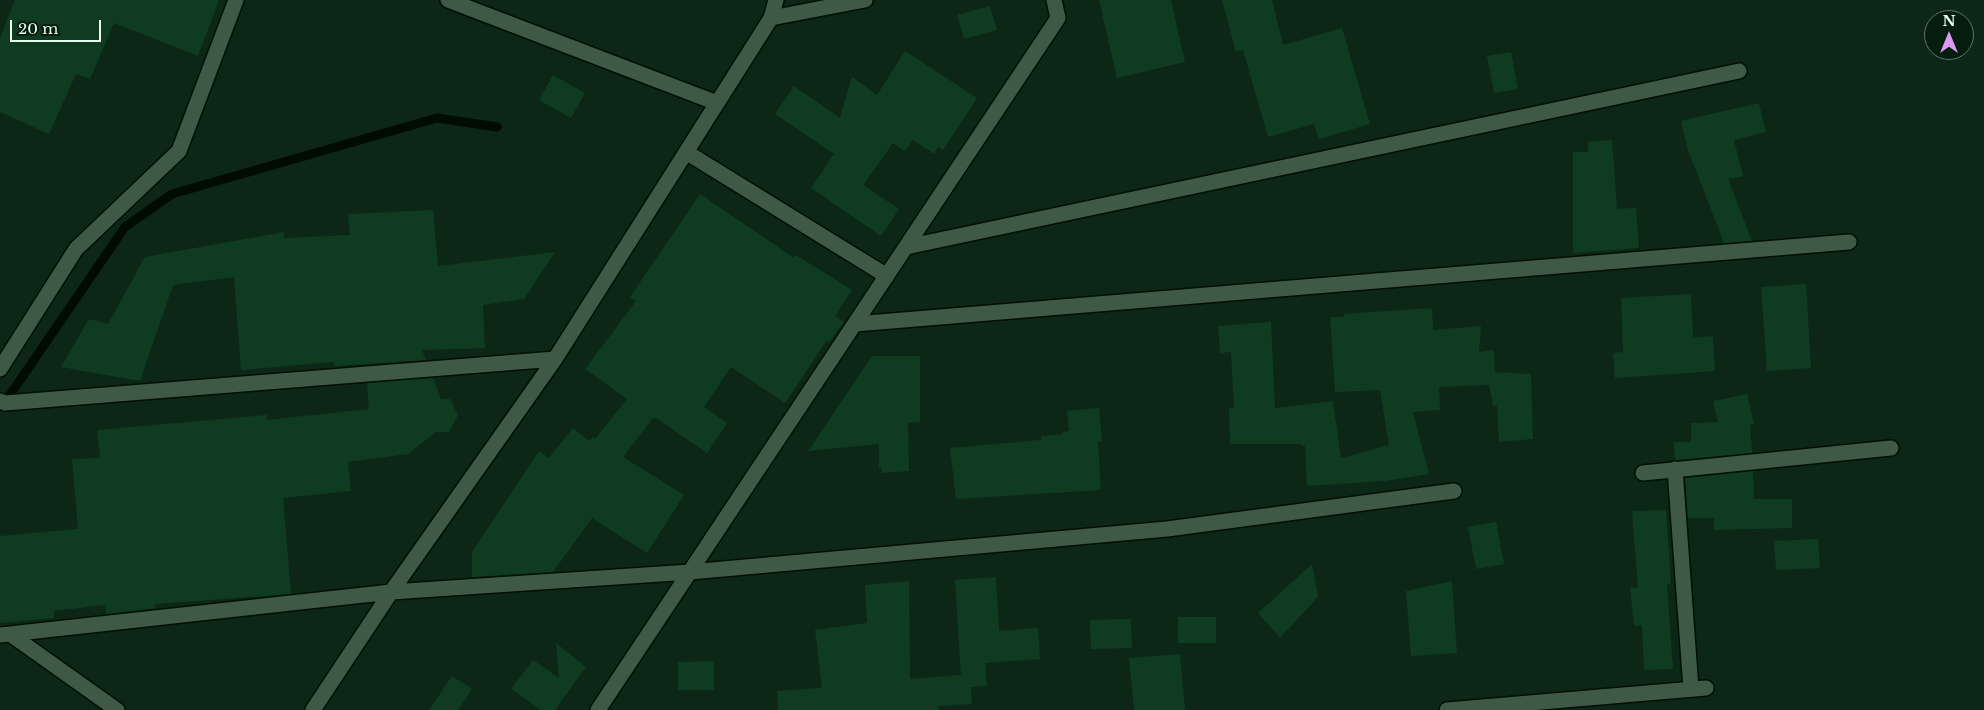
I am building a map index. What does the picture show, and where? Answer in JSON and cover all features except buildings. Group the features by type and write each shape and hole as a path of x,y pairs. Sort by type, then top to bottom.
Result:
{"street":[{"path":"0,369 76,249 179,151 236,0"},
{"path":"448,0 474,5 717,103"},
{"path":"313,710 391,592 555,359 771,18 776,0"},
{"path":"771,18 865,0"},
{"path":"598,710 1058,18 1054,0"},
{"path":"906,246 1739,71"},
{"path":"686,152 887,276"},
{"path":"855,324 1848,242"},
{"path":"0,401 14,402 555,359"},
{"path":"1643,472 1891,448"},
{"path":"1447,710 1698,689 1676,469"},
{"path":"5,635 391,592 690,572 1167,529 1454,491"},
{"path":"5,635 117,710"}],"waterway":[{"path":"3,405 125,227 172,194 437,118 497,127"}]}
